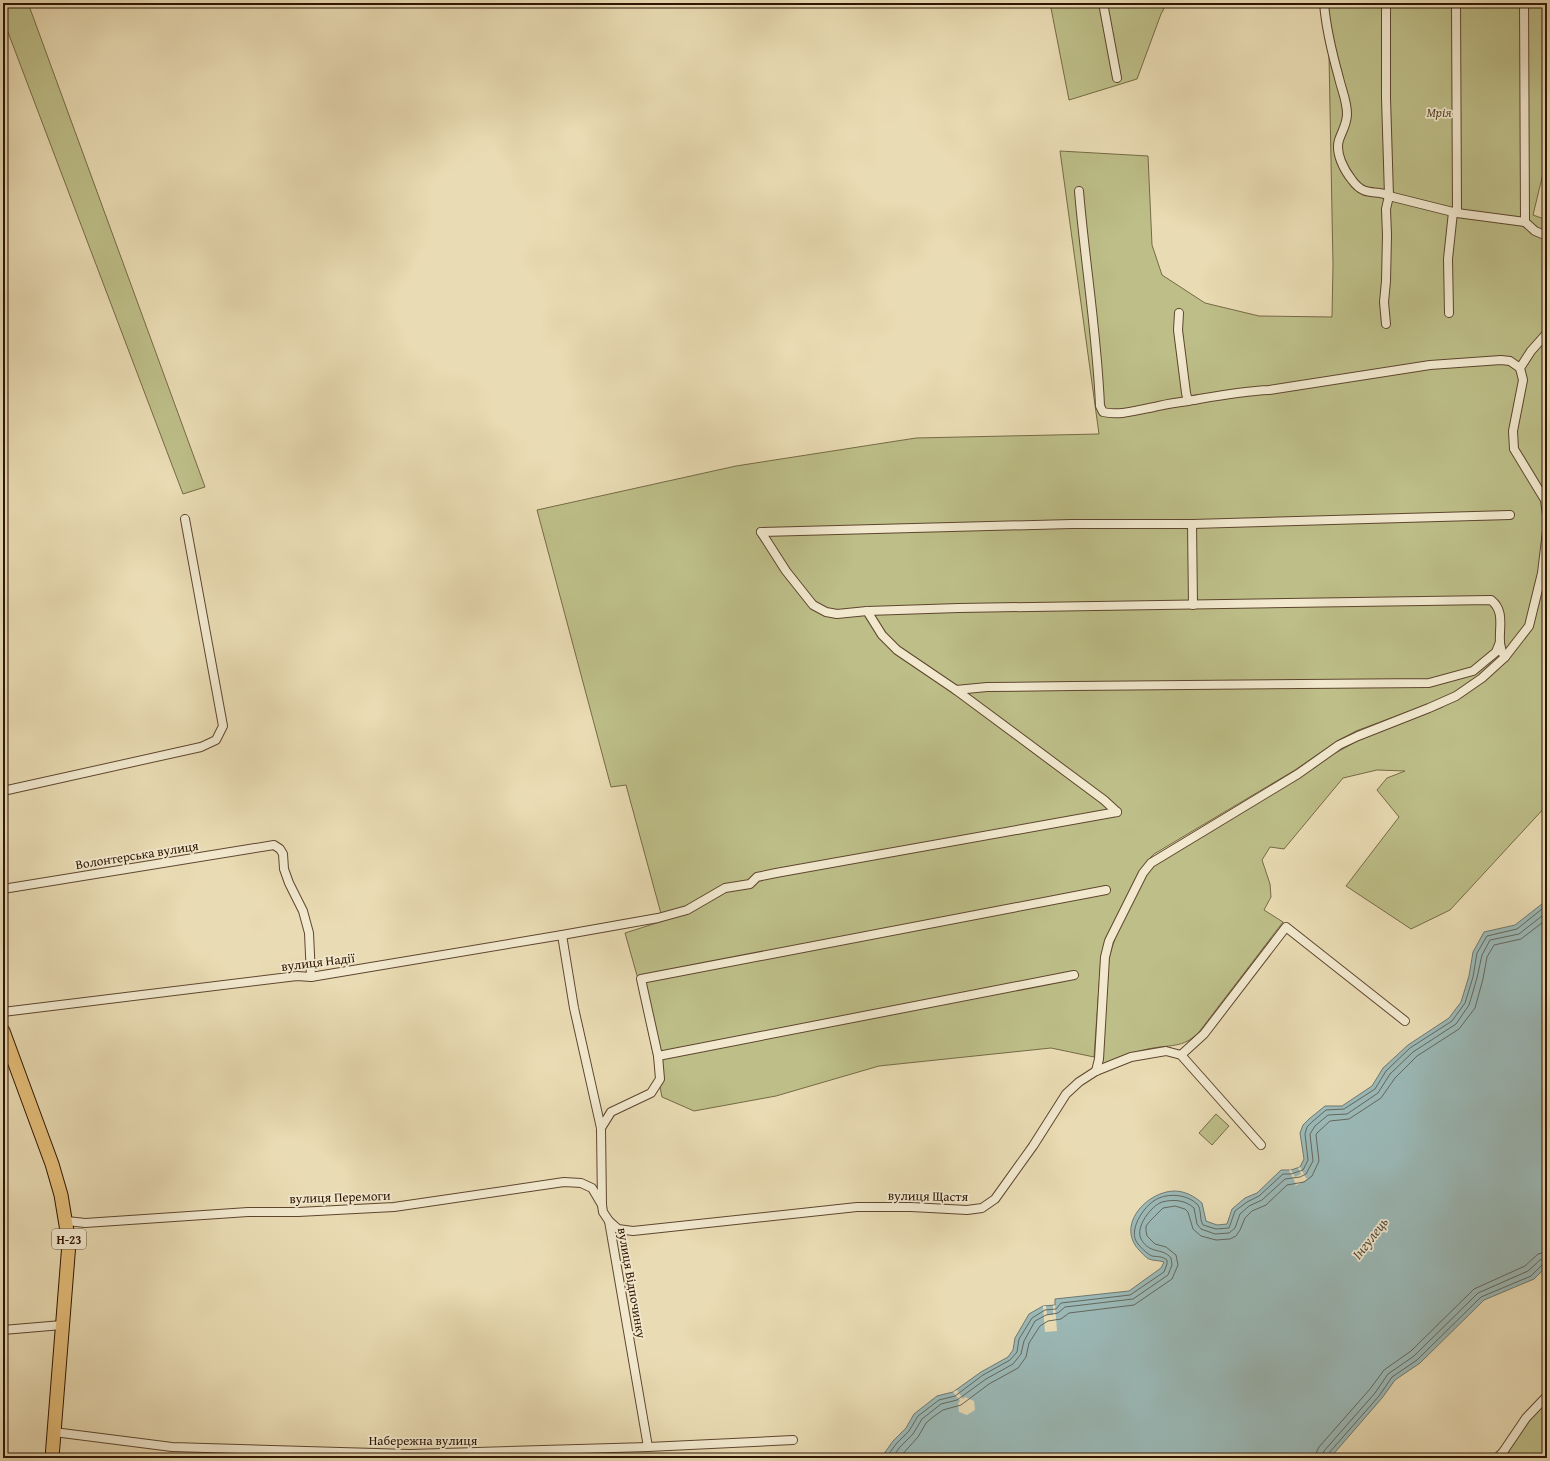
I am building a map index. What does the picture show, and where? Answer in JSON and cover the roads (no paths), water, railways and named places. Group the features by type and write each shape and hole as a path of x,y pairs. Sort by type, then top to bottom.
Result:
{"main road":[{"name":"Н-23","path":"3,1031 52,1164 62,1195 67,1221 69,1258 62,1325 52,1458"}],"street":[{"path":"1103,3 1117,78"},
{"path":"1324,3 1327,30 1339,80 1346,101 1347,114 1345,127 1339,140 1338,148 1345,170 1352,181 1369,193 1384,194 1455,212 1525,222 1535,231 1547,236"},
{"path":"1386,3 1386,98 1389,196 1386,209 1387,235 1384,302 1386,324"},
{"path":"1449,313 1448,254 1455,212 1456,3"},
{"path":"1524,3 1525,222"},
{"path":"1079,191 1087,274 1094,324 1100,406 1103,412 1112,414 1136,411 1188,401 1430,365 1501,360 1510,362 1520,368 1523,380 1514,431 1514,449 1545,500 1547,515"},
{"path":"1179,313 1179,335 1188,401"},
{"path":"1520,368 1531,351 1547,333"},
{"path":"1505,657 1501,652 1501,614 1497,605 1491,600 867,611 837,614 826,612 814,605 786,571 761,532 1072,524 1192,524 1510,515"},
{"path":"3,790 201,747 216,740 224,726 184,519"},
{"path":"1192,524 1193,605"},
{"path":"1096,1071 1099,1059 1105,957 1108,946 1142,874 1151,863 1298,774 1339,744 1456,696 1482,678 1505,657 1529,626 1542,573 1547,531"},
{"path":"867,611 882,636 897,650 956,690 987,687 1429,682 1473,671 1496,652 1500,641"},
{"name":"вулиця Надії","path":"3,1012 297,976 311,977 562,936 658,918 686,910 725,888 750,884 757,878 776,873 1117,812 1104,800 956,690"},
{"name":"Волонтерська вулиця","path":"3,889 274,845 280,849 283,854 284,869 289,884 303,911 309,933 311,977"},
{"path":"601,1128 611,1112 651,1093 660,1079 658,1056 641,979 1106,890"},
{"path":"1261,1145 1181,1055 1204,1034 1286,927 1405,1021"},
{"name":"вулиця Відпочинку","path":"562,936 574,1008 601,1128 603,1212 609,1221 648,1447"},
{"path":"658,1056 1074,976"},
{"name":"вулиця Щастя","path":"609,1221 618,1229 633,1231 857,1207 911,1207 967,1210 982,1208 995,1199 1033,1146 1066,1094 1079,1082 1096,1071 1131,1057 1166,1051 1181,1055"},
{"name":"вулиця Перемоги","path":"67,1221 85,1223 248,1212 298,1212 394,1207 564,1182 581,1184 592,1188 602,1205"},
{"path":"3,1330 62,1325"},
{"path":"1497,1458 1526,1418 1547,1396"},
{"name":"Набережна вулиця","path":"54,1432 172,1447 410,1454 648,1447 793,1440"}],"water":[{"name":"Інгулець","path":"1547,900 1547,1266 1534,1279 1484,1300 1420,1363 1395,1380 1382,1398 1330,1458 881,1458 893,1441 906,1428 914,1414 937,1396 953,1392 981,1372 1008,1357 1013,1350 1015,1338 1029,1314 1043,1306 1055,1305 1055,1299 1129,1291 1161,1268 1164,1262 1151,1260 1145,1257 1133,1241 1131,1231 1132,1221 1137,1212 1153,1197 1174,1191 1186,1193 1202,1203 1206,1221 1217,1225 1227,1224 1232,1209 1245,1198 1257,1193 1281,1170 1291,1170 1300,1167 1304,1159 1300,1133 1303,1125 1325,1106 1342,1106 1372,1086 1383,1068 1408,1045 1449,1018 1461,1002 1469,976 1473,952 1484,932 1515,925"}],"park label":[{"name":"Мрія","path":"1439,112"}]}
